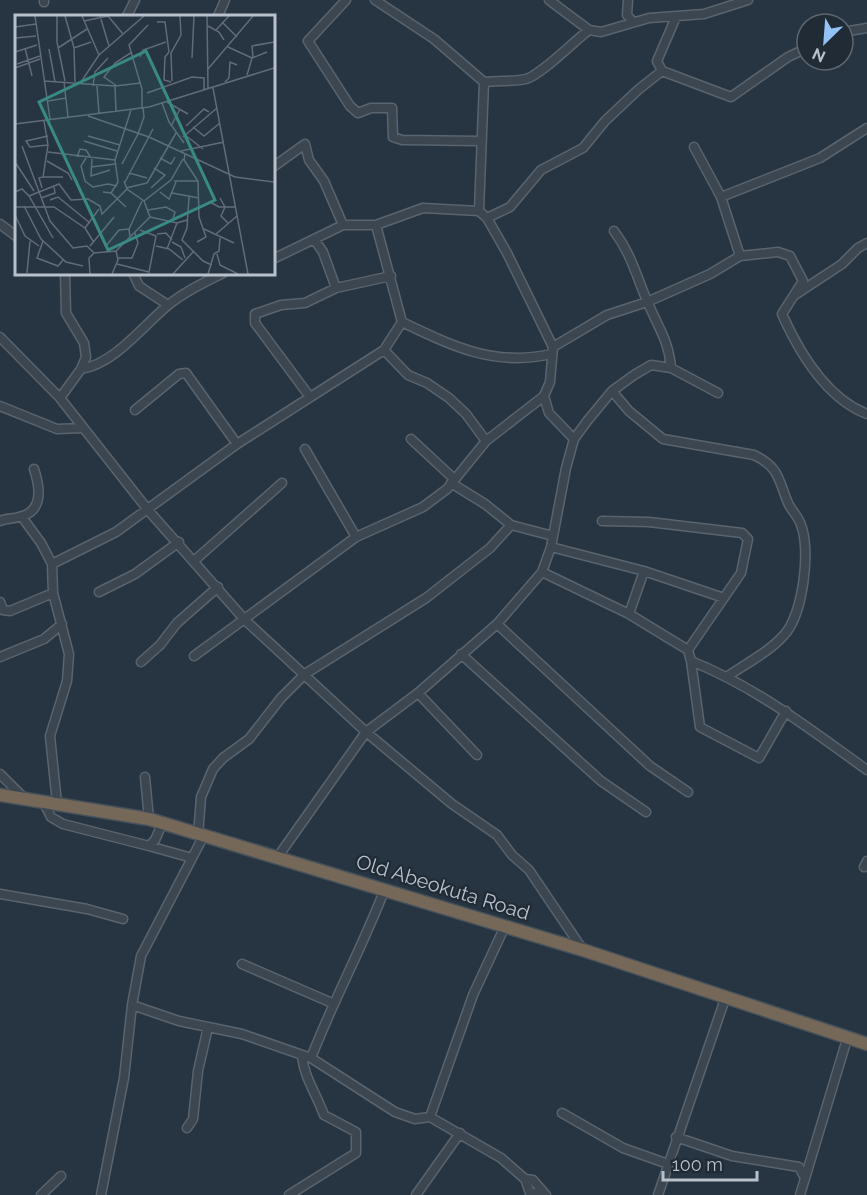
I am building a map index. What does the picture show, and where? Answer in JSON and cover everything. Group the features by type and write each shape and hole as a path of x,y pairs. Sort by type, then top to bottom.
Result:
{"highway":[{"name":"Old Abeokuta Road","path":"0,796 149,819 583,950 867,1044"}],"street":[{"path":"128,15 135,0"},
{"path":"218,15 225,0"},
{"path":"346,0 308,41 350,106 357,113 371,108 392,108 393,137 402,140 480,141"},
{"path":"375,0 434,39 484,82 526,79 540,73 559,53 589,30"},
{"path":"549,0 589,30 601,32 633,22 724,10 748,0"},
{"path":"628,0 627,15 633,22"},
{"path":"676,17 657,61 662,71 731,97 795,54"},
{"path":"487,218 510,207 541,170 583,148 605,121 662,71"},
{"path":"479,211 484,82"},
{"path":"721,197 820,158 867,128"},
{"path":"274,166 305,144 309,160 324,182 344,225"},
{"path":"694,147 721,197 740,256"},
{"path":"194,656 356,537 423,507 452,481 486,441 544,396 550,382 552,350 487,218 479,211 423,208 376,225 344,225 274,258"},
{"path":"0,224 15,235"},
{"path":"51,564 116,532 237,444 384,350 402,322 376,225"},
{"path":"614,231 628,251 647,302 670,347 671,368"},
{"path":"314,238 323,252 336,288"},
{"path":"792,297 842,264 858,248 867,243"},
{"path":"402,322 469,353 525,360 552,350 607,315 647,302 710,274 740,256 778,252 790,256 803,281 782,314 797,348 838,396 852,408 867,414"},
{"path":"60,398 81,369 86,357 84,343 66,313 65,274"},
{"path":"134,274 139,286 168,305"},
{"path":"81,369 89,368 128,344 168,305 189,290 221,274"},
{"path":"310,397 254,318 255,314 281,305 305,303 336,288 391,276"},
{"path":"0,337 60,398 148,510 218,586 245,620 366,732 452,804 497,835 512,855 530,870 583,950"},
{"path":"384,350 408,375 449,398 466,414 486,441"},
{"path":"277,858 366,732 418,693 497,624 542,572 551,547 560,490 574,439 612,391 651,365 671,368 718,393"},
{"path":"135,410 179,374 186,373 237,444"},
{"path":"612,391 629,411 663,439 754,455 767,461 773,466 789,505 802,525 805,550 801,601 786,634 728,676"},
{"path":"544,396 549,413 574,439"},
{"path":"0,406 57,429 83,428"},
{"path":"411,439 452,481 511,525 553,536"},
{"path":"305,448 356,537"},
{"path":"1,518 22,517 36,506 40,489 34,469"},
{"path":"195,560 282,483"},
{"path":"22,517 41,543 51,564 53,593 69,654 67,681 50,736 57,803"},
{"path":"602,521 650,522 742,533 748,538 741,573 687,650"},
{"path":"101,1195 124,1078 132,1005 141,956 201,836 201,797 213,769 223,758 249,739 281,698 305,674 426,598 490,549 511,525"},
{"path":"99,592 135,574 179,543"},
{"path":"551,547 644,571 724,598"},
{"path":"629,614 644,571"},
{"path":"542,572 629,614 687,650 691,661 700,727 740,750 759,758 786,711"},
{"path":"141,662 160,645 177,623 218,586"},
{"path":"0,602 3,610 10,611 53,593"},
{"path":"0,657 44,639 62,624"},
{"path":"497,624 650,766 688,792"},
{"path":"461,654 601,781 646,812"},
{"path":"691,661 728,676 786,711 867,770"},
{"path":"418,693 477,756"},
{"path":"0,774 24,798"},
{"path":"145,777 149,819"},
{"path":"43,801 51,817 63,824 192,858"},
{"path":"149,846 156,840 162,824"},
{"path":"289,1195 356,1153 356,1132 324,1115 316,1092 304,1076 307,1058 367,935 384,891"},
{"path":"0,894 87,909 123,919"},
{"path":"430,1117 473,995 505,926"},
{"path":"242,964 332,1003"},
{"path":"658,1195 726,996"},
{"path":"132,1005 208,1027 242,1034 307,1058 395,1112 415,1119 430,1117 460,1133 501,1158 525,1179 529,1194 546,1195"},
{"path":"187,1128 193,1119 198,1071 208,1027"},
{"path":"800,1195 847,1039"},
{"path":"562,1113 623,1148 668,1164"},
{"path":"416,1195 460,1133"},
{"path":"676,1137 732,1156 799,1167 805,1178"},
{"path":"42,1195 61,1176"},
{"path":"525,1179 533,1180 546,1195"}]}
